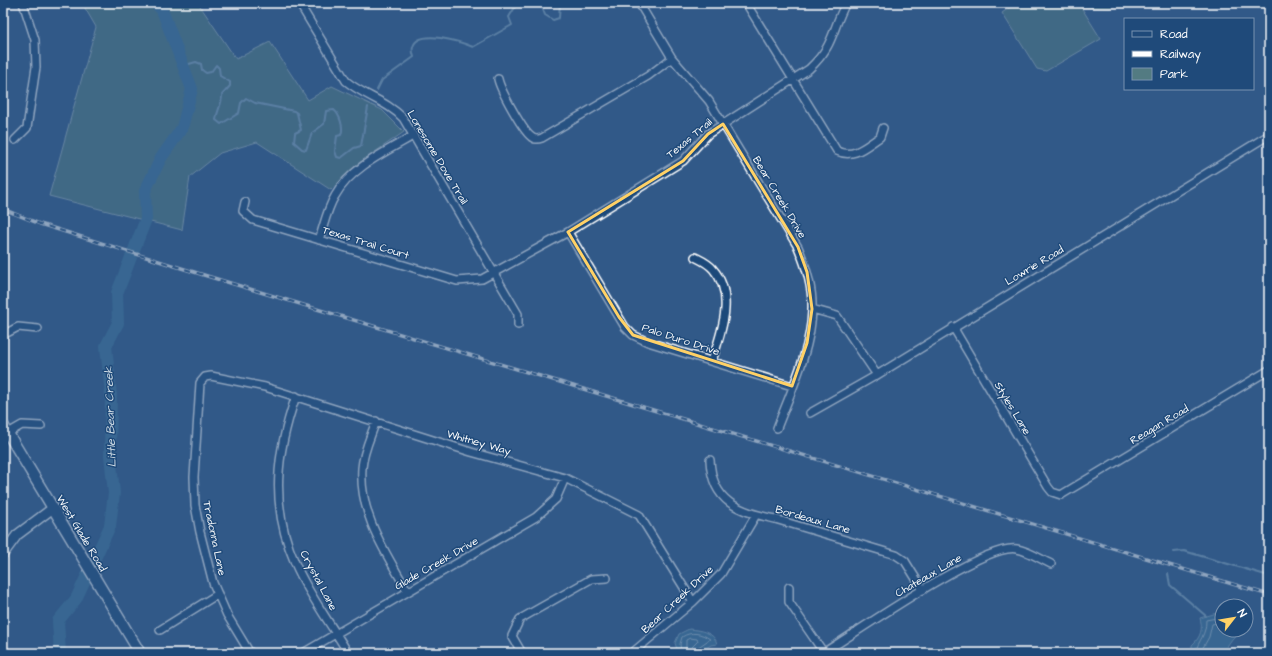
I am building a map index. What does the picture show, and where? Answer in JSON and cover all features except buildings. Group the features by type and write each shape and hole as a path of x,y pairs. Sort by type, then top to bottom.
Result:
{"main road":[{"name":"West Glade Road","path":"5,431 140,653"}],"street":[{"path":"15,140 27,128 36,67 35,40 23,3"},
{"name":"Lonesome Dove Trail","path":"299,3 346,81 355,89 394,108 403,118 518,314 518,325"},
{"name":"Bear Creek Drive","path":"639,3 672,58 701,90 798,247 806,272 812,309 807,343 777,428"},
{"path":"746,3 837,151 845,154 853,154 880,137 883,128"},
{"name":"Texas Trail","path":"494,272 568,232 683,161 708,134 793,80 821,58 832,40 839,15 846,3"},
{"path":"498,79 502,90 526,132 533,138 542,138 648,76 672,58"},
{"name":"Lowrie Road","path":"810,413 877,375 953,327 1269,135"},
{"path":"319,240 335,194 346,180 382,154 413,136"},
{"name":"Texas Trail Court","path":"245,202 243,211 253,220 457,281 482,279 494,272"},
{"name":"Palo Duro Drive","path":"568,232 618,317 632,335 648,342 792,386"},
{"path":"695,257 713,269 718,278 724,296 724,318 712,361"},
{"path":"812,309 837,316 877,375"},
{"path":"3,335 18,327 38,329"},
{"name":"Styles Lane","path":"953,327 1048,487 1052,492 1059,494"},
{"name":"Reagan Road","path":"1059,494 1067,492 1269,370"},
{"name":"Whitney Way","path":"209,376 226,378 265,387 471,452 565,478 639,515 693,602"},
{"name":"Tradonna Lane","path":"209,376 200,383 194,477 195,505 201,539 213,583 227,615 250,653"},
{"name":"Crystal Lane","path":"296,396 282,442 278,464 282,524 295,564 348,653"},
{"path":"376,421 365,451 362,467 365,505 371,524 408,592"},
{"path":"5,431 22,425 41,426"},
{"name":"Bordeaux Lane","path":"710,460 714,483 722,495 734,506 756,515 775,519 896,555 905,561 923,590"},
{"name":"Glade Creek Drive","path":"303,653 536,517 556,499 565,478"},
{"path":"3,554 17,535 53,508"},
{"name":"Bear Creek Drive","path":"632,653 693,602 721,574 756,515"},
{"name":"Chateaux Lane","path":"823,653 923,590 983,557 1000,550 1017,548 1051,564"},
{"path":"522,653 512,636 520,619 591,579 607,578"},
{"path":"789,587 789,602 823,653"},
{"path":"160,630 218,594"}],"highlighted area":[{"path":"723,124 798,247 807,272 812,309 807,343 792,386 633,335 619,317 568,232 683,161 708,134"}],"green space":[{"path":"82,3 198,3 236,59 270,42 308,100 332,86 382,110 404,132 356,165 331,190 257,142 220,153 190,177 182,230 49,196 96,27"},
{"path":"1016,3 1117,3 1110,8 1081,7 1101,39 1046,71 1037,69 1002,13"}],"water":[{"path":"1214,614 1214,638 1233,638 1223,653 1177,653 1192,651 1192,645 1200,633 1200,618"},
{"path":"689,629 710,634 716,640 717,644 711,645 697,653 678,653 675,643 679,634"}],"waterway":[{"name":"Little Bear Creek","path":"60,653 58,621 76,599 110,526 114,493 110,455 111,395 106,346 118,323 117,293 146,219 145,191 161,158 182,128 192,89 162,10 155,3"},
{"path":"377,90 382,80 414,57 413,47 417,41 423,38 431,37 459,42 473,47 512,25 509,17 517,4 522,3"},
{"path":"530,3 542,7 545,15 553,20 559,18 560,3"},
{"path":"182,66 196,62 201,64 202,70 206,73 211,72 216,65 219,68 220,76 230,82 230,86 222,95 216,120 221,124 239,113 241,103 246,98 255,103 294,111 297,113 301,130 295,133 294,142 302,149 306,150 312,133 324,124 326,111 334,110 342,125 341,135 337,136 335,151 337,157 341,158 354,148 361,146 368,107"},
{"path":"1174,552 1184,551 1269,576"},
{"path":"1168,574 1170,585 1206,616"}],"railway":[{"path":"3,209 40,224 207,276 1269,595"}]}
